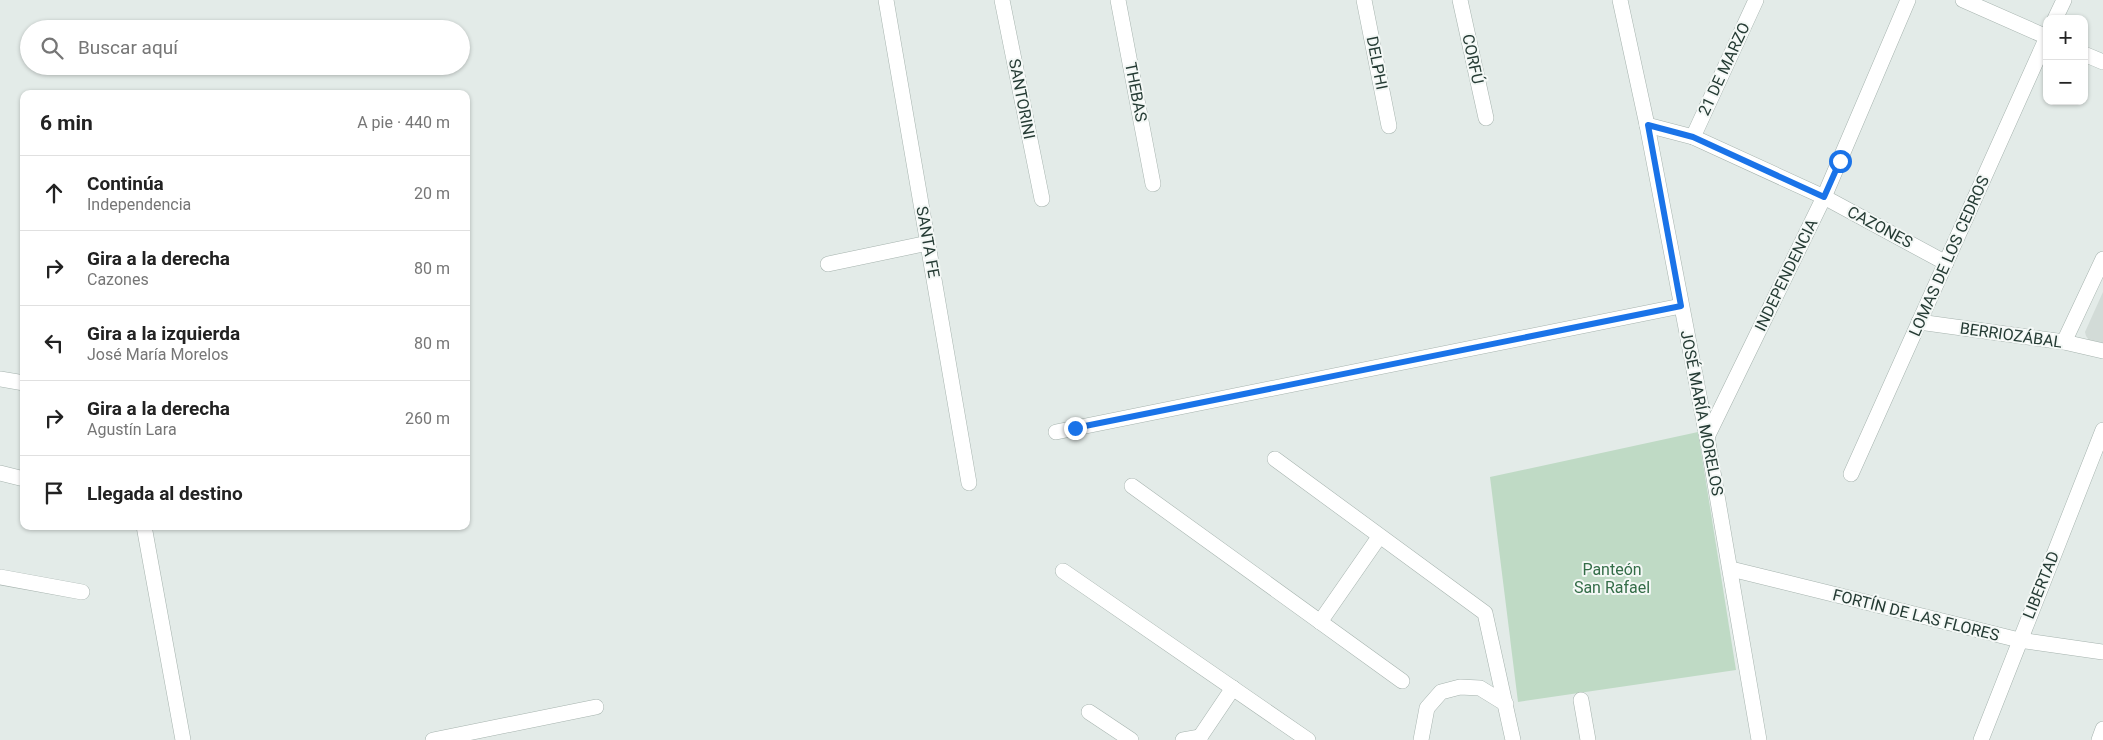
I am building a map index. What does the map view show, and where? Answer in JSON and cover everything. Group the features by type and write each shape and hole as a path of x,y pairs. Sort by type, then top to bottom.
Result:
{"street":[{"name":"SANTA FE","path":"886,0 970,483"},
{"name":"SANTORINI","path":"1002,0 1042,199"},
{"name":"THEBAS","path":"1118,0 1154,184"},
{"name":"DELPHI","path":"1364,0 1389,126"},
{"name":"CORFÚ","path":"1460,0 1486,118"},
{"name":"JOSÉ MARÍA MORELOS","path":"1620,0 1648,125 1707,436 1759,740"},
{"name":"21 DE MARZO","path":"1693,137 1756,0"},
{"name":"INDEPENDENCIA","path":"1707,436 1824,197 1908,0"},
{"path":"1964,0 2043,35"},
{"path":"2057,15 2064,0"},
{"name":"LOMAS DE LOS CEDROS","path":"1850,474 2043,46"},
{"path":"2088,56 2103,62"},
{"name":"CAZONES","path":"1648,125 1693,137 1824,197 1946,262"},
{"path":"828,264 928,243"},
{"path":"2064,342 2103,259"},
{"path":"1056,432 1681,306"},
{"name":"BERRIOZÁBAL","path":"1919,322 2064,342 2103,351"},
{"path":"0,379 20,382"},
{"name":"LIBERTAD","path":"1981,740 2103,430"},
{"path":"1275,459 1485,613 1514,740"},
{"path":"0,473 20,478"},
{"path":"1132,486 1402,681"},
{"path":"145,530 183,740"},
{"path":"1320,622 1379,537"},
{"name":"FORTÍN DE LAS FLORES","path":"1731,569 2019,640 2103,652"},
{"path":"1062,571 1308,740"},
{"path":"0,577 82,592"},
{"path":"1421,740 1427,708 1441,692 1460,687 1480,688 1506,704"},
{"path":"1183,740 1200,739 1233,688"},
{"path":"1581,700 1588,740"},
{"path":"433,740 596,708"},
{"path":"1090,712 1130,740"},
{"path":"2099,740 2103,728"}],"shaded area":[{"path":"2103,292 2103,343 2089,340 2085,332"}],"green space":[{"name":"Panteón San Rafael","path":"1698,432 1736,670 1518,702 1490,477"}],"route":[{"path":"1075,428 1681,306 1648,125 1693,137 1824,197 1840,161"}]}
